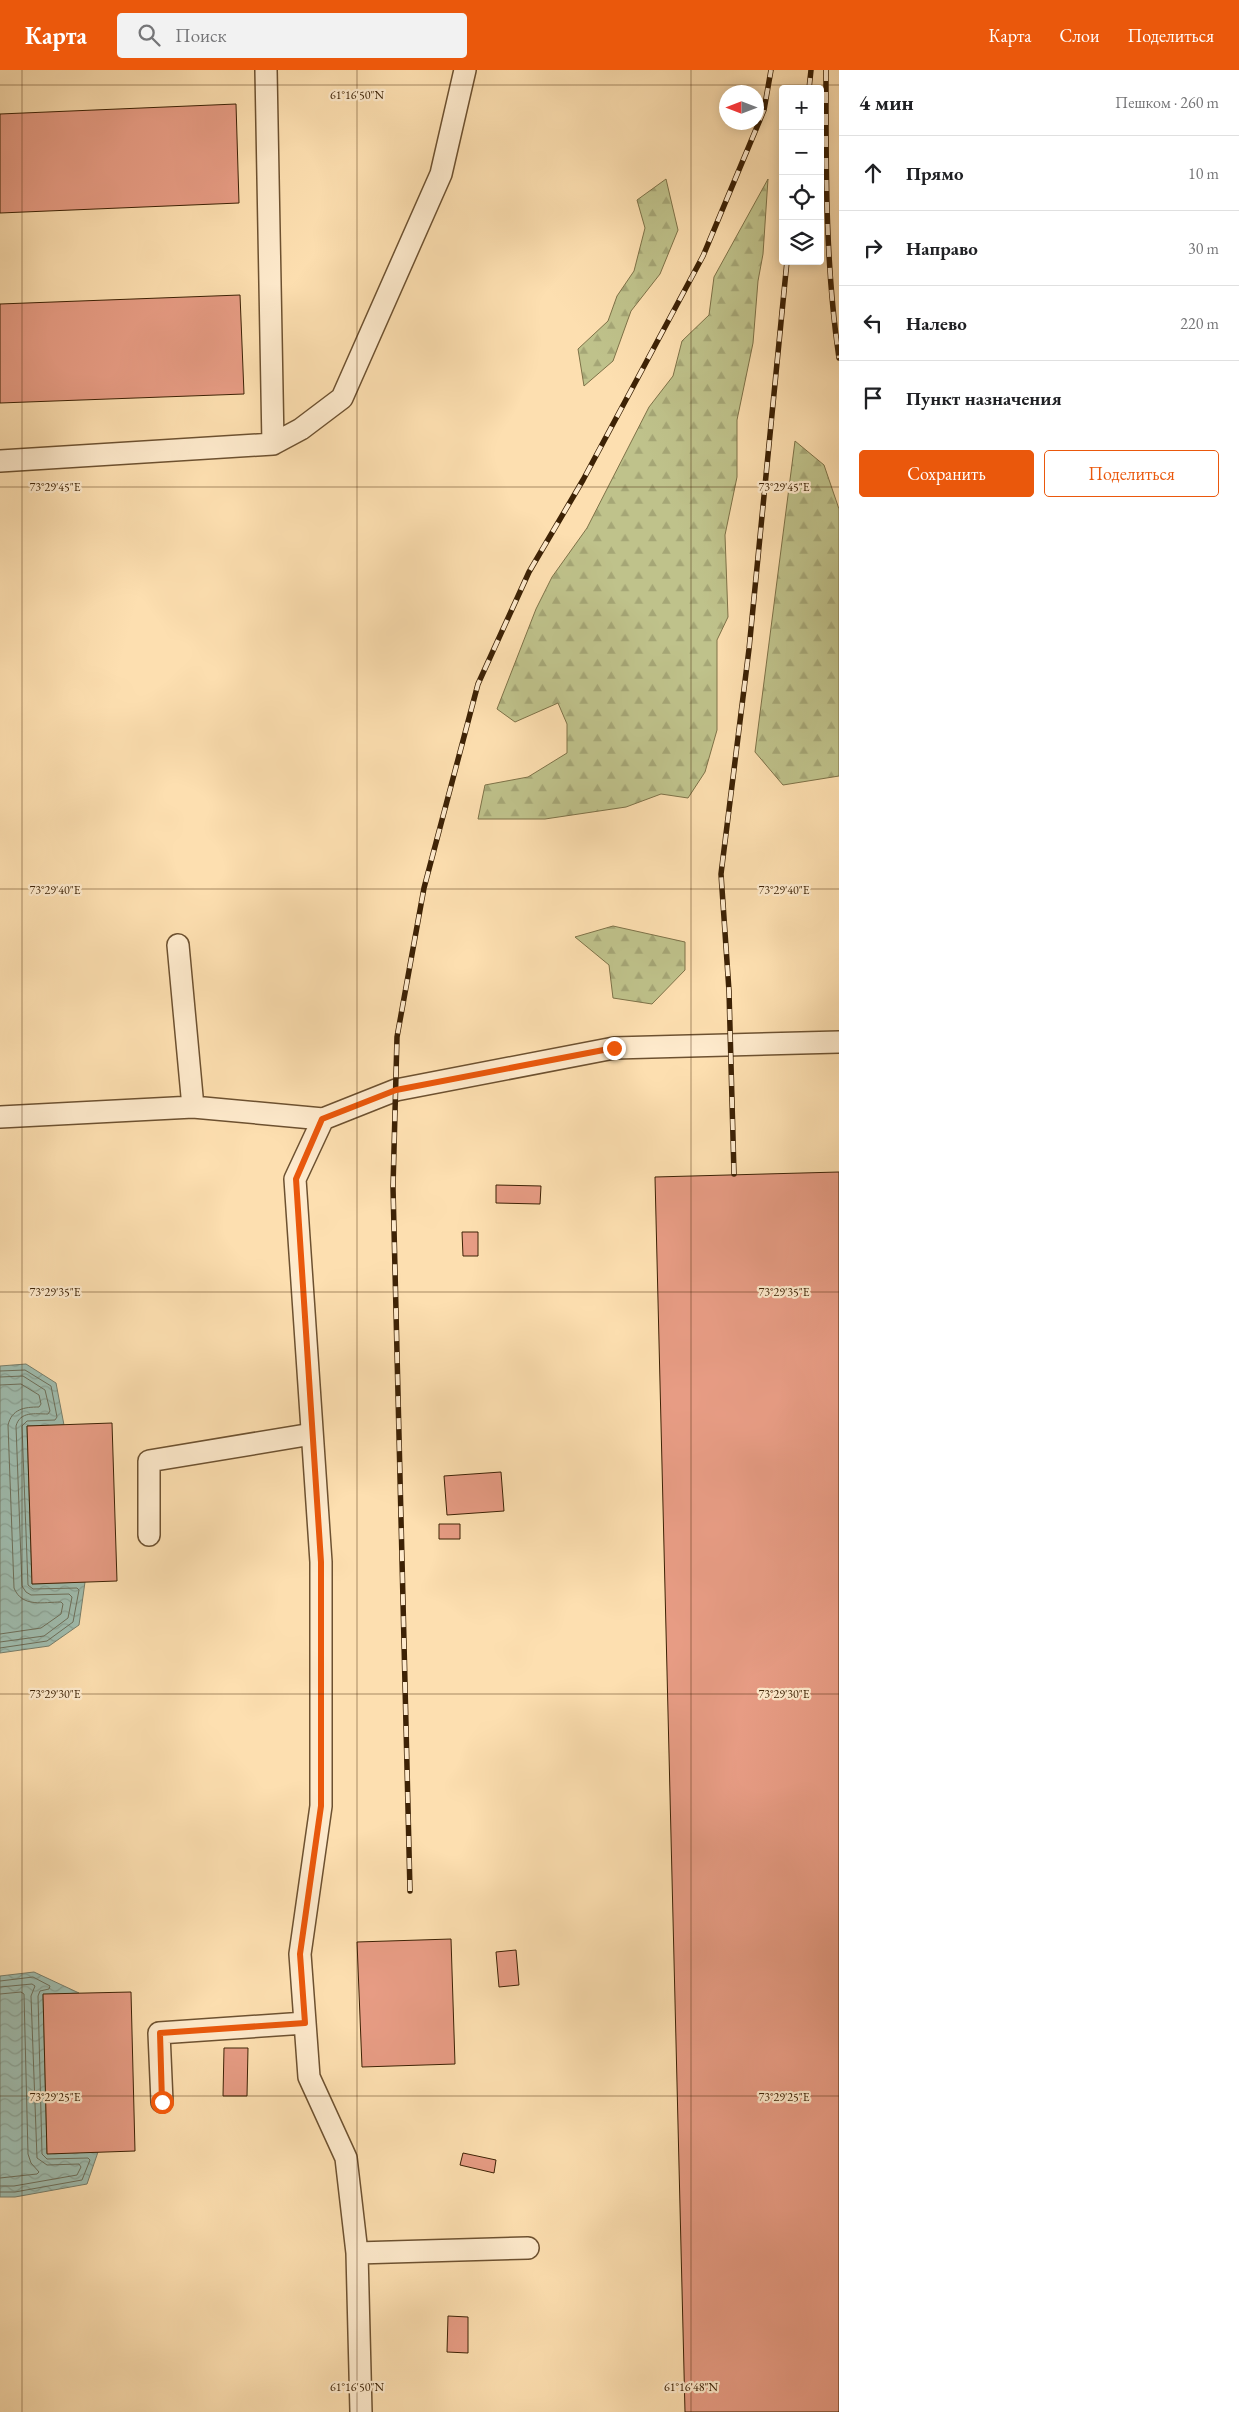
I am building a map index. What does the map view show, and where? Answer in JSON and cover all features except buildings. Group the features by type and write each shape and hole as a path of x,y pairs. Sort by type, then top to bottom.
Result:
{"lane":[{"path":"266,70 273,444"},
{"path":"0,461 273,444 302,429 342,398 440,174 466,70"},
{"path":"178,945 193,1107"},
{"path":"0,1117 193,1107 322,1119 396,1090 614,1048 839,1042"},
{"path":"322,1119 296,1179 321,1562 321,1806 300,1954 309,2077 346,2158 357,2253 361,2412"},
{"path":"149,1535 149,1461 312,1434"},
{"path":"162,2102 160,2033 305,2023"},
{"path":"357,2253 528,2248"}],"green space":[{"path":"666,179 678,230 660,274 631,311 613,361 584,386 578,349 608,321 617,296 634,271 645,228 637,200"},
{"path":"768,179 763,254 758,281 753,343 737,420 737,477 725,535 728,617 717,640 717,730 705,772 688,798 661,794 626,807 545,819 478,819 485,785 528,777 567,753 567,724 558,703 515,722 497,709 536,609 552,577 587,528 649,407 673,376 682,341 709,315 714,277"},
{"path":"795,441 824,465 839,509 839,776 783,785 755,752"},
{"path":"613,926 685,942 685,970 652,1004 613,998 609,965 575,937"}],"water":[{"path":"26,1364 56,1383 64,1425 27,1426 32,1584 85,1582 79,1625 49,1646 0,1653 0,1366"},
{"path":"34,1972 79,1993 43,1995 47,2153 98,2152 87,2184 15,2197 0,2197 0,1976"}],"railway":[{"path":"410,1891 393,1187 397,1037 424,888 478,684 529,572 583,480 703,256 764,110 771,70"},
{"path":"809,85 811,70"},
{"path":"826,70 826,178 829,250 834,322 839,358"},
{"path":"734,1174 729,991 721,874 749,649 787,265"}],"route":[{"path":"162,2102 160,2033 305,2023 300,1954 321,1806 321,1562 296,1179 322,1119 396,1090 614,1048"}]}
